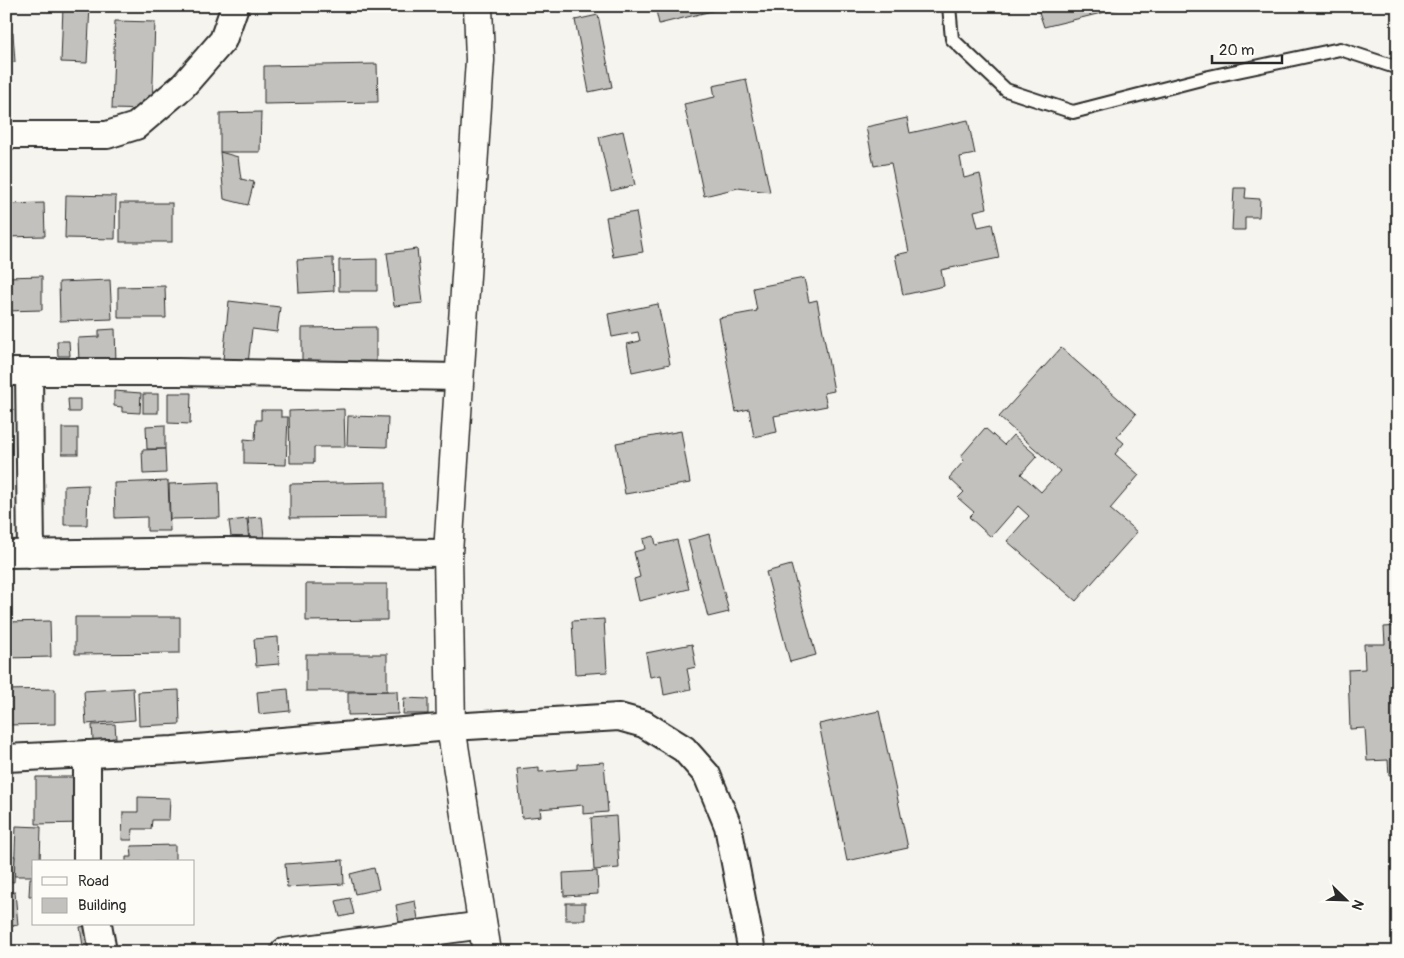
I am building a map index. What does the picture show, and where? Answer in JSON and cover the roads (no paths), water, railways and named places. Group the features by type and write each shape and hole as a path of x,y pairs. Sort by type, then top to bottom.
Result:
{"street":[{"path":"6,135 107,135 136,126 184,86 223,40 235,6"},
{"path":"478,6 480,60 448,553 451,727 487,952"},
{"path":"448,553 223,551 18,554 18,372 178,372 458,377"},
{"path":"6,758 173,750 451,727 619,717 644,724 684,749 707,775 728,826 752,952"},
{"path":"87,754 87,860"},
{"path":"284,952 483,925"},
{"path":"98,926 103,952"}],"lane":[{"path":"949,6 952,39 1006,90 1073,112 1209,77 1340,49 1398,68"}]}
